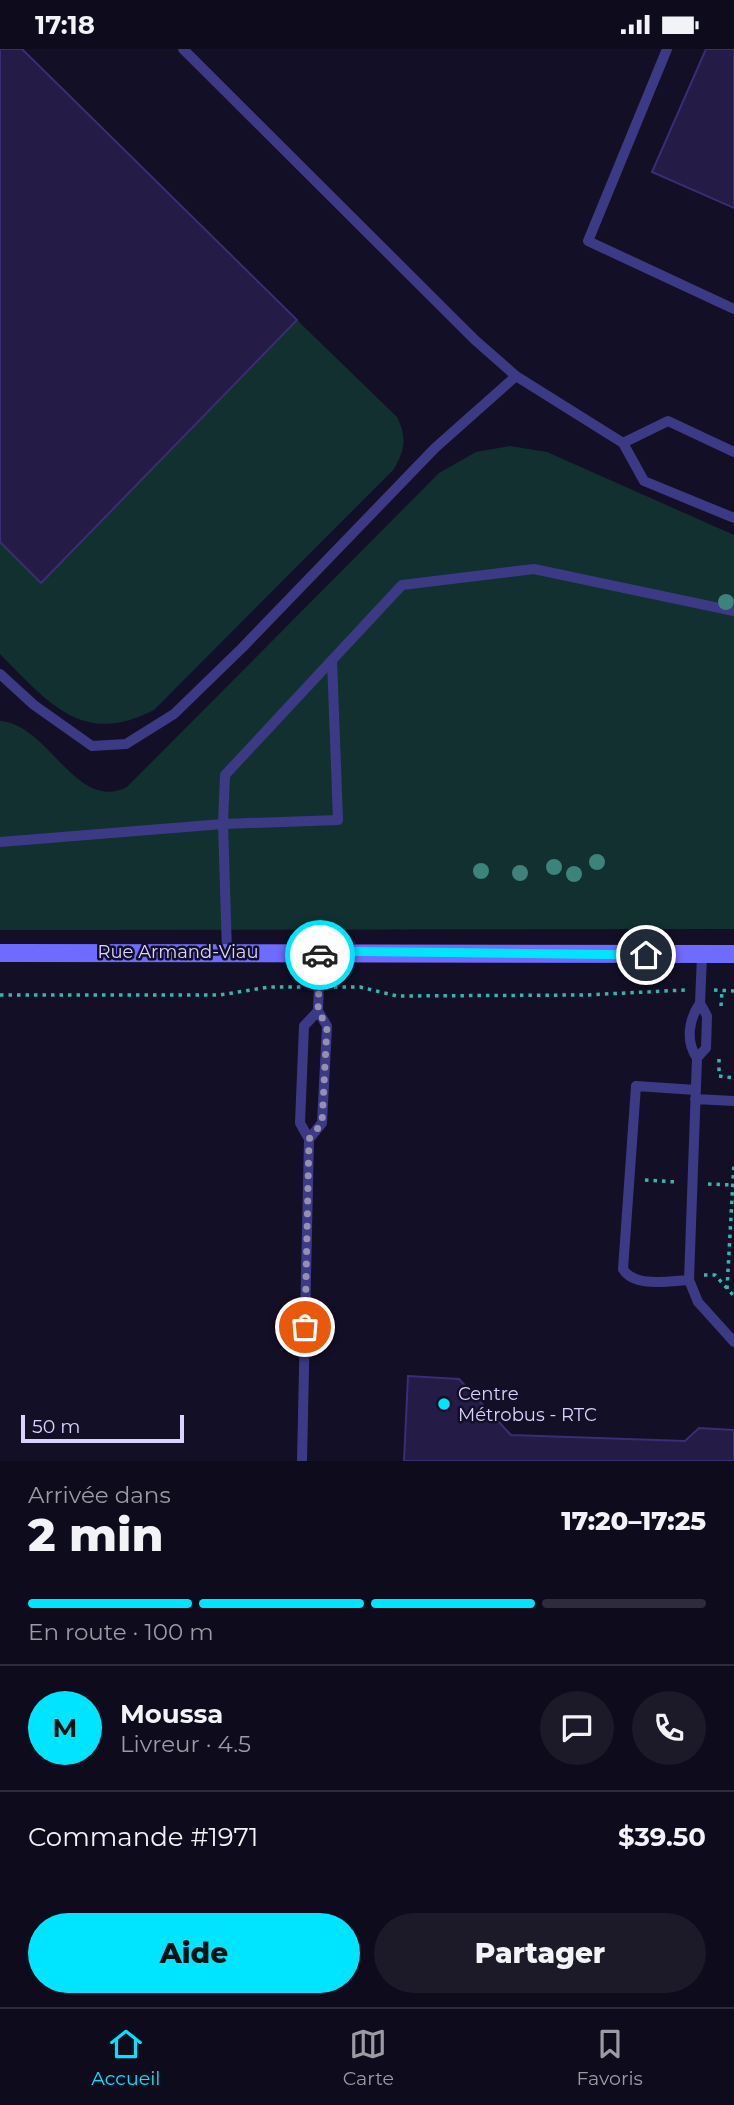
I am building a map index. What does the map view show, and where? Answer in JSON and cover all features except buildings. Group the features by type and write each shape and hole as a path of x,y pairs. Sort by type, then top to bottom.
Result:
{"street":[{"name":"Rue Armand-Viau","path":"0,953 320,951 702,956 734,954"}],"lane":[{"path":"183,49 466,331 516,376 623,443 644,481 734,518"},
{"path":"667,49 588,241 734,309"},
{"path":"0,674 34,705 93,746 126,744 174,713 242,648 435,447 516,376"},
{"path":"623,443 668,421 734,451"},
{"path":"227,952 223,824 225,775 402,585 534,569 734,611"},
{"path":"0,842 223,824 338,820 332,660"},
{"path":"309,1139 322,1123 327,1026 318,1011 320,951"},
{"path":"702,956 700,1003 691,1016 690,1048 697,1058 689,1280 698,1302 734,1342"},
{"path":"302,1461 309,1139 300,1123 304,1026 318,1011"},
{"path":"689,1280 638,1281 628,1277 623,1269 636,1086 734,1101"}],"path":[{"path":"0,995 220,995 279,987"},
{"path":"357,987 397,996 734,991"},
{"path":"727,1289 734,1162"},
{"path":"654,1181 664,1181"},
{"path":"726,1185 733,1185"},
{"path":"704,1275 715,1275 734,1296"}],"green space":[{"path":"297,320 397,417 403,443 401,456 394,469 154,710 129,720 106,724 68,714 35,689 0,654 0,542 41,582"},
{"path":"510,446 547,452 734,535 734,929 0,930 0,721 17,726 33,736 77,778 93,788 109,792 127,787 439,473 476,452"}],"way so far":[{"path":"305,1327 309,1139 322,1123 327,1026 318,1011 320,955"}],"place":[{"name":"Centre Métrobus - RTC","path":"444,1404"}],"route":[{"path":"320,955 320,951 646,955"}]}
